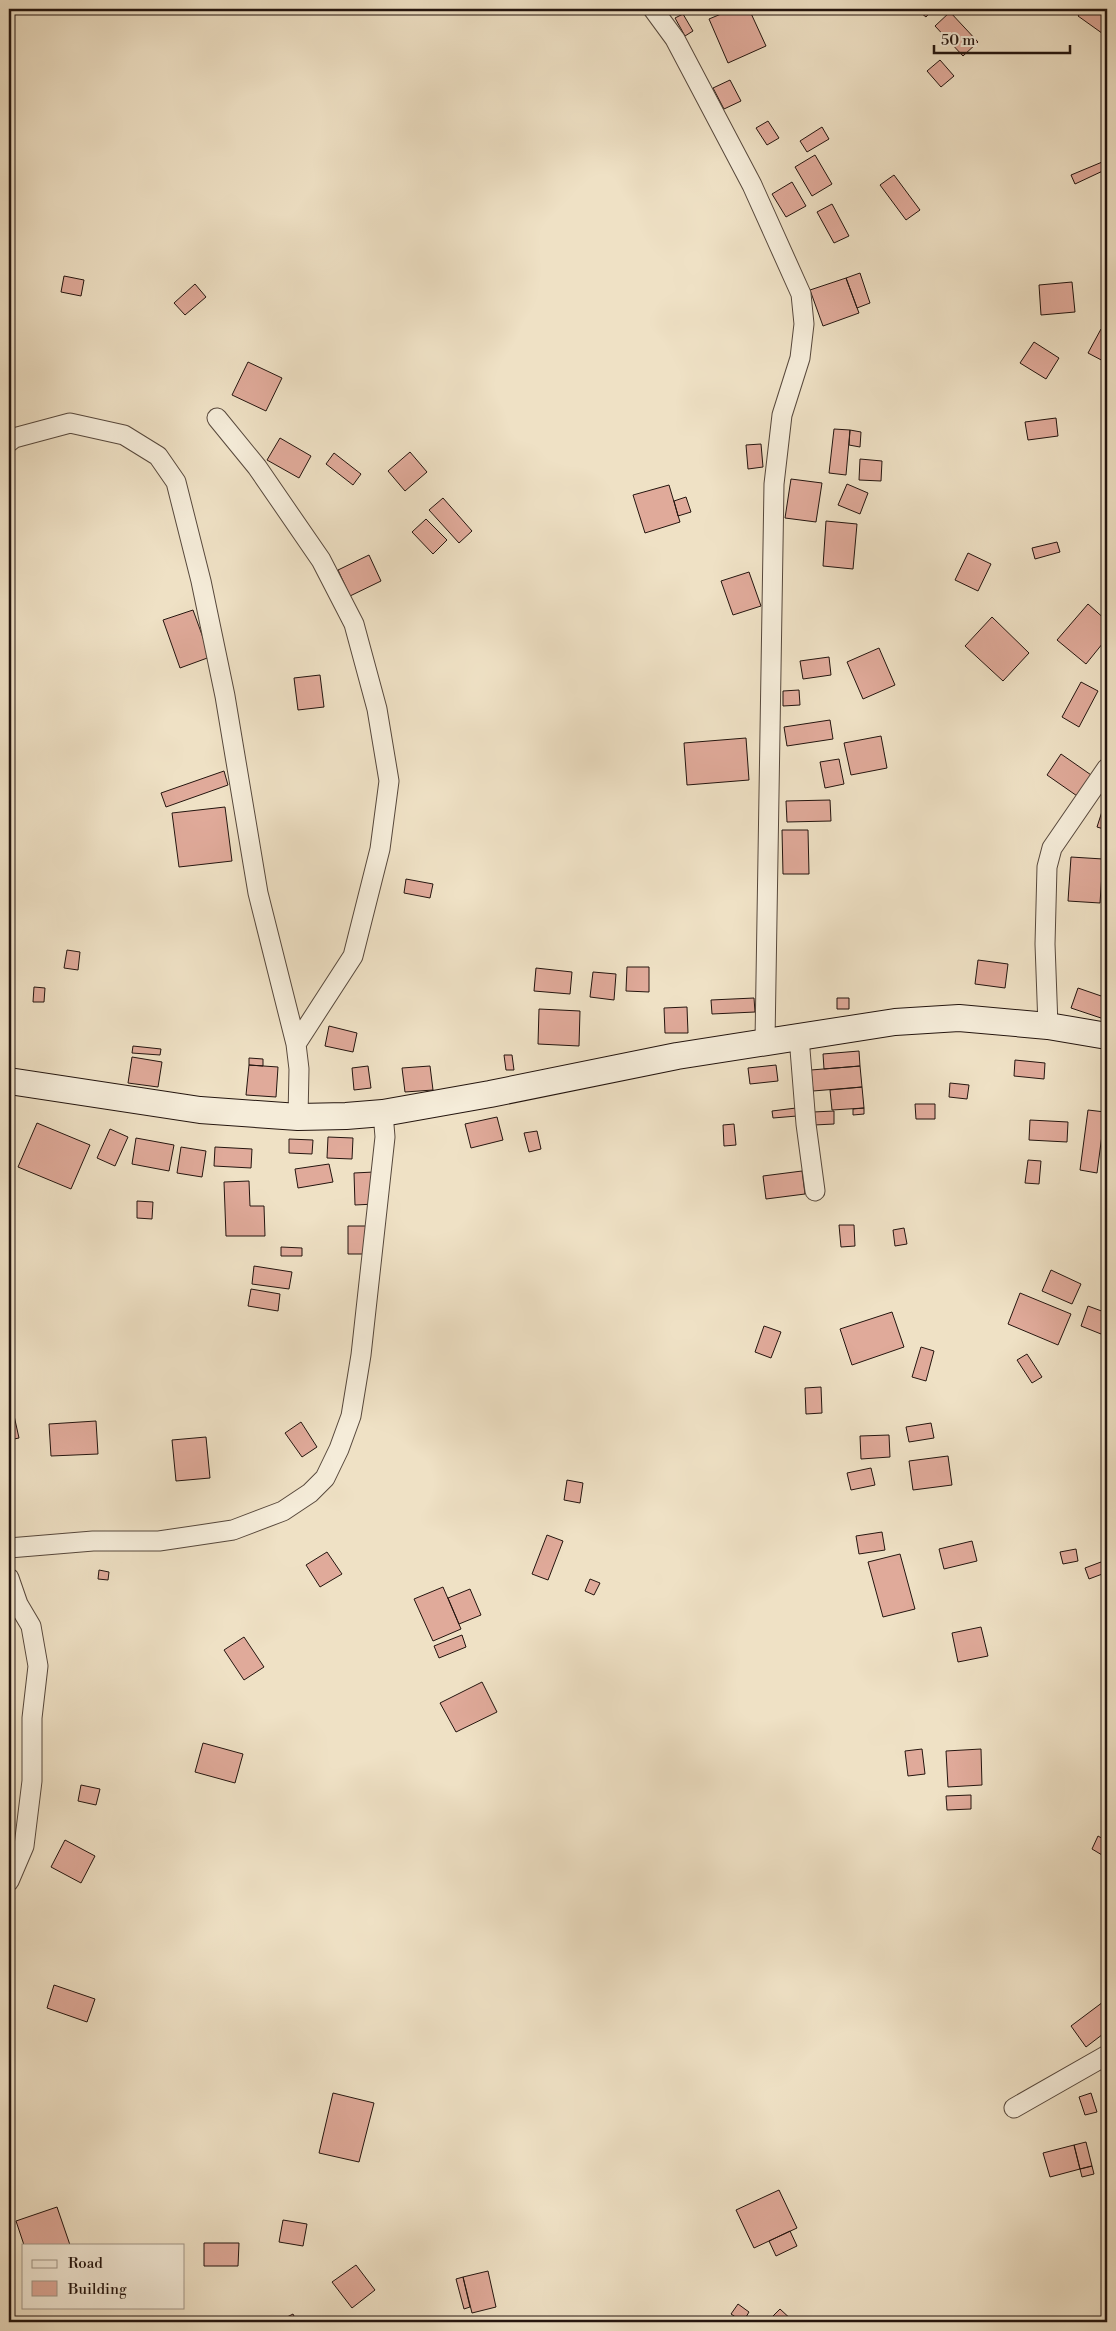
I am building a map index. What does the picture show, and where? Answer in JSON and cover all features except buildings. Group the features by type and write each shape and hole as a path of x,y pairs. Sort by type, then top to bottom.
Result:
{"street":[{"path":"652,9 675,39 752,185 801,294 804,324 800,358 782,414 774,484 765,1041"},
{"path":"217,418 257,467 321,560 354,624 377,709 389,781 380,849 353,956 296,1044"},
{"path":"9,442 14,438 70,422 124,435 158,456 176,482 201,581 225,696 258,893 296,1044 299,1069 298,1117"},
{"path":"1048,1026 1045,944 1048,868 1052,848 1107,768"},
{"path":"9,1081 200,1110 298,1117 346,1116 383,1113 765,1041 895,1022 958,1018 1048,1026 1107,1036"},
{"path":"800,1037 806,1124 816,1191"},
{"path":"9,1548 94,1541 159,1541 233,1530 284,1511 310,1493 325,1478 339,1449 351,1416 361,1355 385,1136 383,1113"},
{"path":"9,1578 18,1604 31,1626 38,1666 32,1718 32,1782 24,1846 9,1881"},
{"path":"1014,2108 1107,2055"}]}
